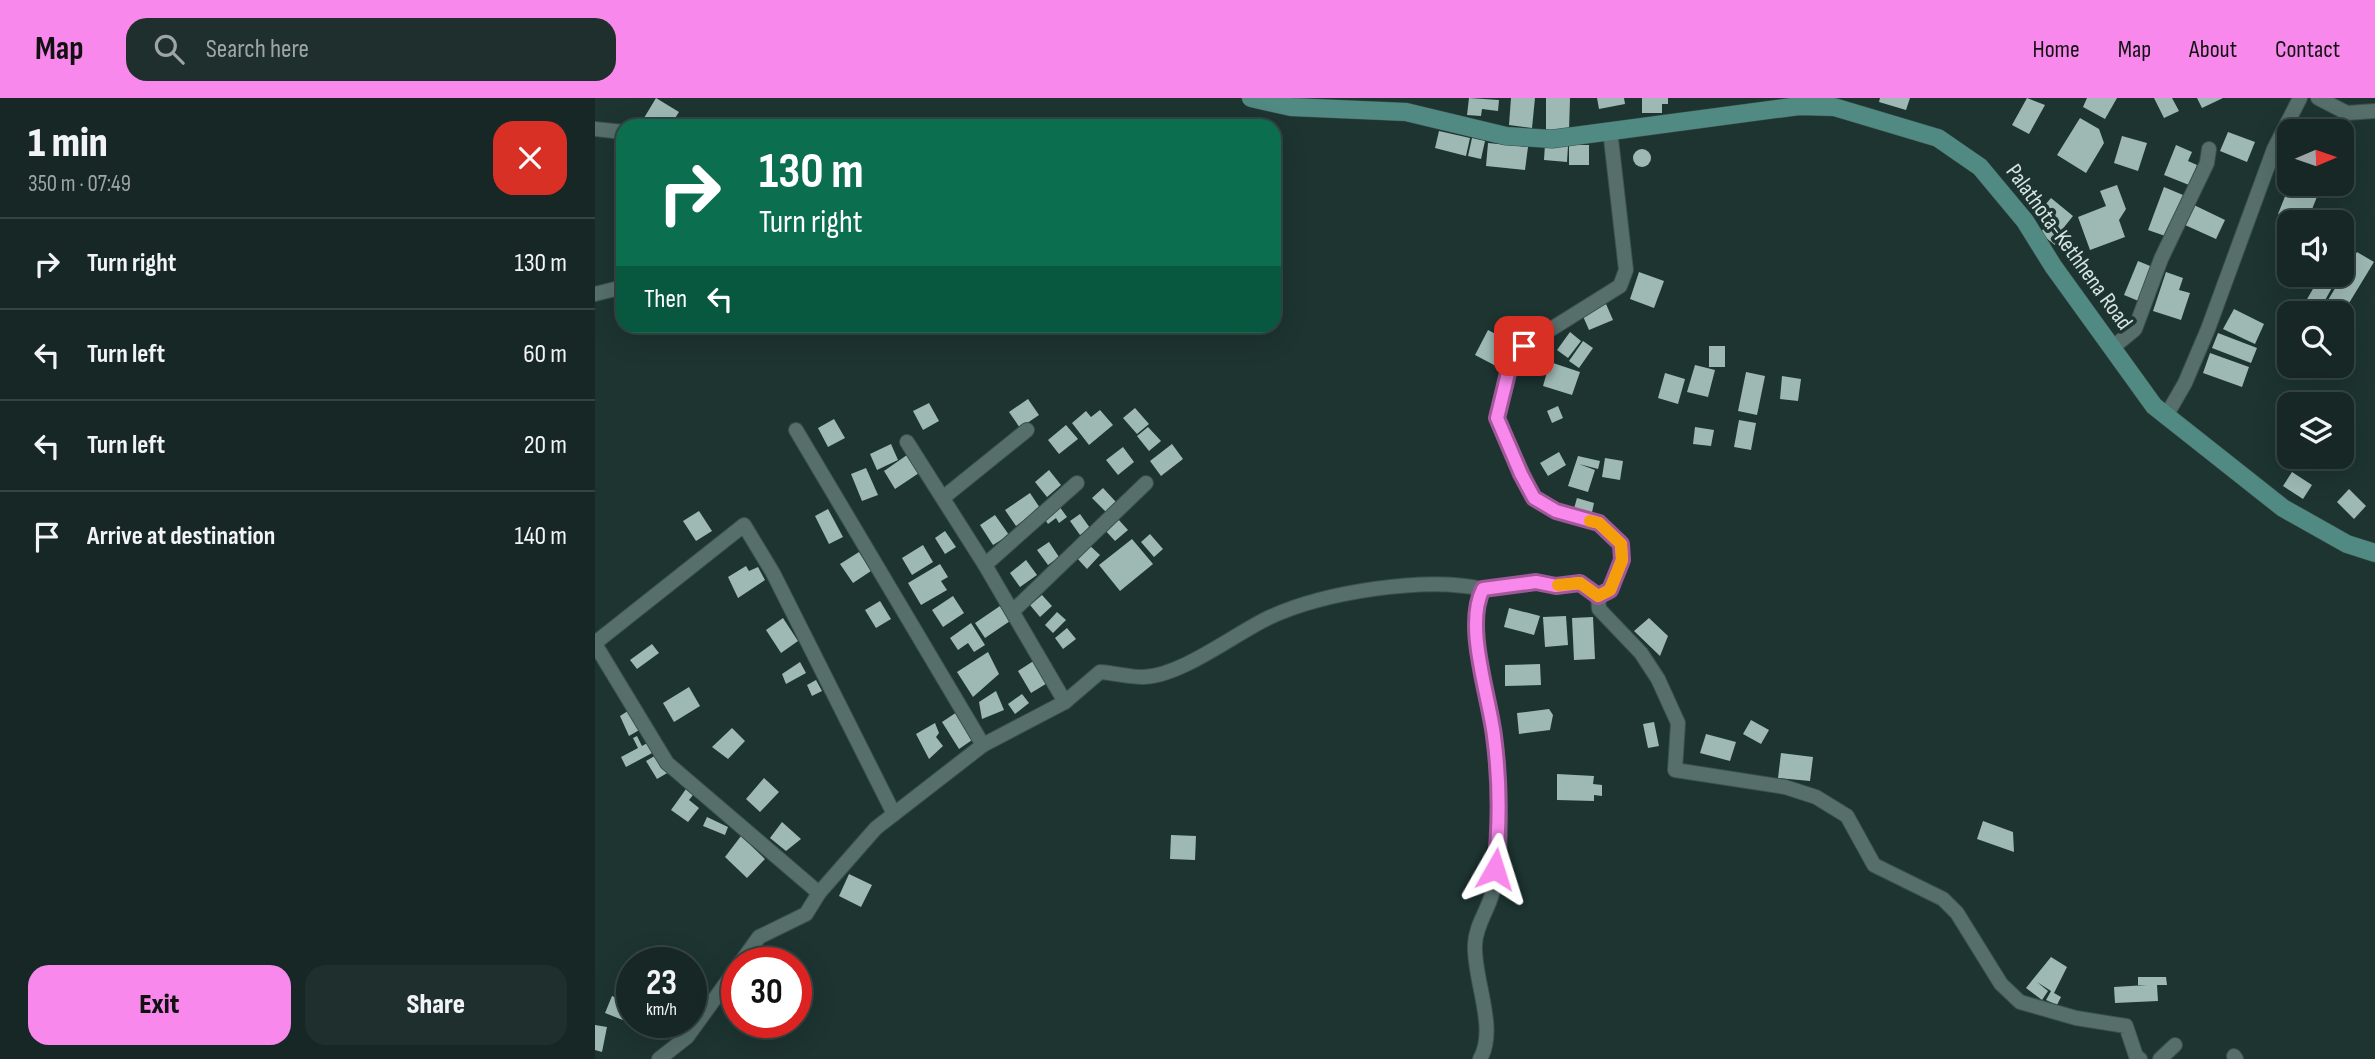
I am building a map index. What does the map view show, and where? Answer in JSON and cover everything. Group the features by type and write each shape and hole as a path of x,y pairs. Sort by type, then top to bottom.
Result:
{"street":[{"name":"Palathota-Kethhena Road","path":"1251,98 1291,107 1406,112 1506,136 1563,138 1799,106 1823,106 1875,117 1938,138 1980,167 2025,221 2154,406 2283,508 2347,544 2375,553"},
{"path":"2166,416 2185,383 2208,329 2274,149 2300,98"},
{"path":"2318,98 2347,113 2375,111"},
{"path":"595,129 616,131"},
{"path":"1598,596 1610,590 1622,560 1621,544 1599,523 1556,511 1534,498 1497,418 1510,365 1524,346 1620,286 1626,270 1623,225 1610,130"},
{"path":"2112,348 2135,330 2161,259 2207,163 2210,149"},
{"path":"595,294 616,289"},
{"path":"796,430 983,745"},
{"path":"944,497 1027,430"},
{"path":"907,442 944,497 1065,702"},
{"path":"985,565 1077,483"},
{"path":"1013,611 1146,484"},
{"path":"820,893 667,763 595,644 744,525 773,573 894,814"},
{"path":"752,947 759,937 806,914 820,893 876,828 983,745 1065,702 1100,672 1144,677 1175,668 1270,617 1304,604 1407,583 1459,583 1483,589 1536,582 1556,586 1580,583 1598,596 1599,609 1641,653 1678,723 1675,770 1785,787 1816,797 1847,816 1874,865 1943,899 1958,913 2001,984 2020,1002 2075,1018 2126,1026 2136,1056 2140,1059"},
{"path":"1480,1059 1483,1052 1486,1011 1476,974 1475,945 1477,927 1493,893 1500,821 1495,737 1476,626 1477,601 1483,589"},
{"path":"659,1059 687,1037 721,990"},
{"path":"2160,1059 2175,1045"}],"building":[{"path":"656,98 679,112 674,119 644,118"},
{"path":"1469,98 1499,100 1498,111 1482,109 1481,116 1467,115"},
{"path":"1511,98 1535,98 1532,128 1509,125"},
{"path":"1546,98 1570,98 1569,131 1546,130"},
{"path":"1597,98 1624,98 1625,104 1599,109"},
{"path":"1642,98 1668,98 1668,104 1662,104 1662,113 1642,113"},
{"path":"1880,98 1910,98 1906,110 1879,102"},
{"path":"2027,98 2045,105 2029,134 2012,125"},
{"path":"2087,98 2117,98 2105,119 2083,107"},
{"path":"2154,98 2172,98 2179,111 2164,118"},
{"path":"2197,98 2223,98 2202,108"},
{"path":"2080,118 2099,129 2104,143 2086,173 2057,155"},
{"path":"1439,131 1470,138 1466,156 1435,148"},
{"path":"2228,132 2255,142 2247,162 2220,151"},
{"path":"2122,136 2147,143 2138,171 2114,163"},
{"path":"1472,138 1485,141 1481,159 1468,156"},
{"path":"1488,143 1528,147 1525,170 1486,166"},
{"path":"1545,144 1568,146 1567,162 1544,160"},
{"path":"1569,145 1589,145 1589,165 1569,165"},
{"path":"2176,145 2192,152 2188,161 2197,165 2189,185 2164,175"},
{"path":"1642,149 1648,152 1651,158 1648,164 1642,167 1636,164 1633,158 1636,152"},
{"path":"2117,185 2126,209 2119,220 2125,237 2090,250 2078,217 2106,206 2100,191"},
{"path":"2164,187 2183,195 2168,237 2148,230"},
{"path":"2285,196 2317,196 2312,210 2280,210"},
{"path":"2051,198 2073,216 2061,231 2064,234 2055,245 2040,233 2050,221 2039,212"},
{"path":"2194,205 2225,220 2216,239 2185,225"},
{"path":"2357,252 2374,262 2350,301 2327,301 2336,287 2354,287 2354,257"},
{"path":"2138,261 2155,268 2141,302 2124,295"},
{"path":"1639,272 1664,281 1654,308 1630,299"},
{"path":"2166,272 2183,278 2179,290 2190,293 2181,320 2153,311"},
{"path":"2314,287 2332,287 2325,301 2306,301"},
{"path":"1606,304 1613,320 1589,330 1582,314"},
{"path":"2234,309 2264,324 2255,344 2223,329"},
{"path":"1488,330 1509,341 1496,366 1475,355"},
{"path":"1570,332 1581,341 1568,358 1557,350"},
{"path":"2218,333 2257,348 2251,363 2212,348"},
{"path":"1583,341 1593,348 1579,368 1569,361"},
{"path":"1709,346 1725,346 1725,367 1709,367"},
{"path":"2210,353 2249,367 2242,387 2203,373"},
{"path":"1550,362 1580,372 1572,395 1543,386"},
{"path":"1695,365 1715,370 1708,397 1687,392"},
{"path":"1746,372 1765,376 1757,415 1738,411"},
{"path":"1665,373 1685,379 1678,404 1658,398"},
{"path":"1782,376 1801,379 1798,401 1780,399"},
{"path":"1028,399 1039,415 1020,428 1009,412"},
{"path":"929,403 939,421 923,430 913,411"},
{"path":"1558,406 1563,418 1552,423 1547,411"},
{"path":"1135,408 1149,424 1137,434 1123,418"},
{"path":"1100,410 1113,425 1089,445 1072,423 1086,411 1091,417"},
{"path":"834,419 845,438 828,447 818,428"},
{"path":"1739,420 1756,423 1751,450 1734,447"},
{"path":"1066,425 1078,439 1059,454 1048,440"},
{"path":"1148,427 1161,441 1149,451 1137,436"},
{"path":"1695,427 1714,430 1711,446 1693,444"},
{"path":"891,444 898,460 877,470 870,454"},
{"path":"1172,444 1183,459 1161,476 1150,461"},
{"path":"1123,447 1134,462 1118,475 1106,460"},
{"path":"1559,452 1566,465 1548,476 1540,463"},
{"path":"907,455 919,473 895,489 884,471"},
{"path":"1578,456 1600,461 1598,469 1579,464 1595,470 1588,492 1568,486"},
{"path":"1605,458 1623,461 1620,480 1602,477"},
{"path":"866,468 878,495 862,501 851,474"},
{"path":"1049,470 1061,485 1047,497 1035,482"},
{"path":"2292,472 2312,485 2303,499 2283,486"},
{"path":"1103,488 1116,502 1106,512 1092,498"},
{"path":"2349,489 2366,506 2354,519 2337,502"},
{"path":"1030,493 1040,508 1016,526 1005,510"},
{"path":"1577,498 1594,503 1591,517 1573,512"},
{"path":"1059,506 1067,517 1059,523 1056,518 1048,524 1044,518"},
{"path":"828,509 843,537 829,544 815,516"},
{"path":"699,511 712,531 696,541 683,521"},
{"path":"1080,514 1090,528 1080,535 1070,521"},
{"path":"995,515 1009,535 993,545 980,525"},
{"path":"1117,518 1128,530 1115,541 1104,529"},
{"path":"945,531 956,547 945,554 935,538"},
{"path":"1150,534 1163,549 1154,557 1141,542"},
{"path":"1132,539 1153,564 1120,591 1099,565"},
{"path":"1049,542 1059,557 1048,565 1037,550"},
{"path":"1088,544 1100,555 1087,569 1076,557"},
{"path":"923,545 933,562 912,575 902,558"},
{"path":"859,552 871,571 853,583 840,564"},
{"path":"1026,560 1037,575 1020,587 1010,573"},
{"path":"940,564 948,577 941,581 947,590 921,605 908,583"},
{"path":"746,566 749,571 758,567 765,580 738,598 728,577"},
{"path":"1042,595 1052,606 1040,617 1030,605"},
{"path":"953,596 964,613 943,627 932,610"},
{"path":"880,601 891,619 876,628 865,610"},
{"path":"1000,606 1010,621 985,638 975,623"},
{"path":"1509,608 1540,616 1534,635 1504,627"},
{"path":"1057,612 1066,620 1053,633 1045,625"},
{"path":"1566,616 1568,645 1545,647 1543,617"},
{"path":"1593,617 1595,659 1574,660 1572,618"},
{"path":"783,618 798,641 781,653 766,630"},
{"path":"1649,618 1668,636 1660,656 1634,631"},
{"path":"971,623 985,645 974,652 968,643 958,650 950,638"},
{"path":"1067,628 1076,639 1063,649 1055,638"},
{"path":"652,644 659,653 637,669 630,660"},
{"path":"988,652 999,674 973,697 957,672"},
{"path":"1035,660 1049,682 1031,693 1018,671"},
{"path":"800,662 806,673 786,684 782,674"},
{"path":"1540,664 1541,685 1505,686 1505,665"},
{"path":"816,680 822,691 812,696 807,685"},
{"path":"689,687 700,706 674,722 663,703"},
{"path":"996,691 1004,710 982,719 979,702"},
{"path":"1022,694 1029,703 1015,714 1008,704"},
{"path":"631,709 641,729 629,736 620,716"},
{"path":"1549,709 1553,715 1550,730 1519,734 1517,713"},
{"path":"957,712 975,738 959,749 942,722"},
{"path":"1751,720 1769,730 1761,744 1743,734"},
{"path":"1654,722 1659,746 1648,748 1643,724"},
{"path":"935,723 939,733 936,737 943,746 929,759 916,734"},
{"path":"732,728 745,741 728,759 712,747"},
{"path":"1706,734 1736,742 1730,761 1700,753"},
{"path":"637,736 642,746 649,742 654,752 626,767 621,757 638,748 633,738"},
{"path":"1781,753 1813,757 1810,781 1778,778"},
{"path":"658,754 669,772 657,779 646,761"},
{"path":"1557,774 1594,776 1593,784 1602,785 1602,796 1594,795 1594,801 1557,800"},
{"path":"764,778 779,792 760,812 746,799"},
{"path":"686,789 693,795 689,800 699,808 688,822 671,810"},
{"path":"707,817 728,827 725,835 703,826"},
{"path":"1983,821 2013,832 2014,852 1977,839"},
{"path":"782,822 801,839 786,851 770,838"},
{"path":"1171,835 1196,836 1195,860 1170,859"},
{"path":"741,836 765,859 747,878 725,857"},
{"path":"849,874 872,885 861,907 839,896"},
{"path":"2051,957 2067,967 2054,993 2061,997 2057,1005 2046,1000 2051,991 2037,982 2048,991 2042,1000 2026,988"},
{"path":"2138,977 2166,977 2167,985 2157,985 2158,1001 2115,1003 2114,987 2147,985 2138,985"},
{"path":"612,996 616,998 616,1017 605,1013"},
{"path":"595,1025 607,1027 602,1052 595,1050"}],"slow traffic":[{"path":"1558,585 1580,583 1598,596 1610,590 1622,560 1621,544 1599,523 1590,521"}],"route":[{"path":"1495,869 1500,821 1495,737 1476,626 1477,601 1483,589 1536,582 1556,586 1580,583 1598,596 1610,590 1622,560 1621,544 1599,523 1556,511 1534,498 1521,474 1497,418 1510,365 1524,346"}]}
